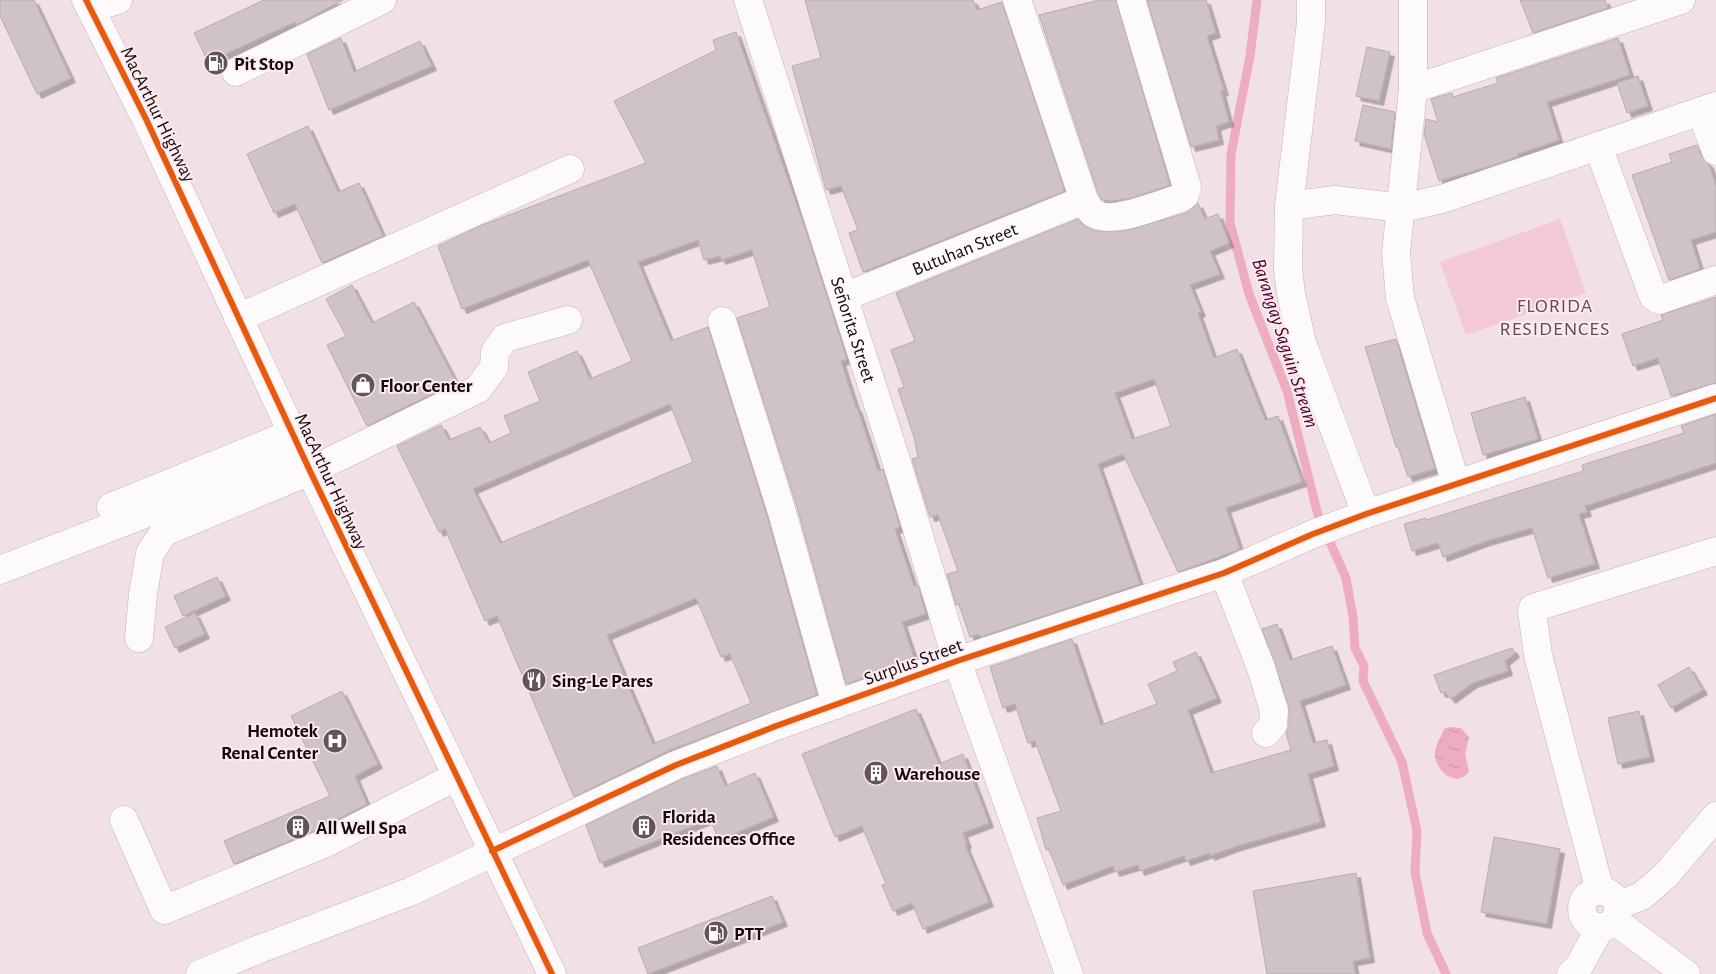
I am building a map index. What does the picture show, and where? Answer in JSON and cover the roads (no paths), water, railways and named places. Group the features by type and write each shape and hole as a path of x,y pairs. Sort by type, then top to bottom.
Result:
{"main road":[{"path":"88,4 118,0"},
{"path":"236,72 382,0"},
{"name":"Señorita Street","path":"748,0 844,297 957,660 1069,974"},
{"path":"1017,0 1084,200 1092,212 1105,218 1121,216 1181,198 1185,195 1187,187 1131,0"},
{"path":"1311,0 1311,22 1289,206 1288,269 1291,294 1302,343 1359,517"},
{"path":"1413,0 1413,89 1396,252 1400,298 1456,484"},
{"path":"1413,89 1681,0"},
{"name":"MacArthur Highway","path":"88,4 146,119 238,318 552,974"},
{"path":"1289,206 1335,200 1402,208 1442,199 1709,109 1716,152"},
{"path":"1598,146 1653,296 1659,300 1716,280"},
{"path":"238,318 570,169"},
{"name":"Butuhan Street","path":"844,297 1084,200"},
{"path":"0,552 302,452 478,389 494,367 495,352 505,338 568,320"},
{"path":"722,321 782,512 836,705"},
{"name":"Surplus Street","path":"200,974 256,950 412,891 492,851 676,765 776,726 957,660 1224,573 1313,534 1359,517 1716,398"},
{"path":"0,570 302,452"},
{"path":"139,638 143,594 150,554 164,532 302,452"},
{"path":"1686,974 1608,911 1538,655 1532,612 1534,608 1716,551"},
{"path":"1224,573 1261,668 1274,711 1273,725 1266,733"},
{"path":"124,820 164,910 328,842 457,776"},
{"path":"1571,974 1578,968 1608,911 1642,896 1716,816"}],"water":[{"path":"1448,727 1461,728 1469,737 1465,754 1469,771 1459,779 1443,773 1435,756 1438,742 1444,729"}],"waterway":[{"name":"Barangay Saguin Stream","path":"1257,0 1250,56 1231,154 1230,223 1249,294 1287,391 1318,515 1346,578 1353,617 1355,648 1364,666 1363,681 1402,762 1417,831 1415,872 1427,933 1446,974"}],"place":[{"name":"Pit Stop","path":"216,63"},
{"name":"Floor Center","path":"363,385"},
{"name":"Sing-Le Pares","path":"534,680"},
{"name":"Hemotek Renal Center","path":"335,741"},
{"name":"Warehouse","path":"876,773"},
{"name":"All Well Spa","path":"298,827"},
{"name":"Florida Residences Office","path":"644,827"},
{"name":"PTT","path":"716,933"}],"district":[{"name":"FLORIDA RESIDENCES","path":"1555,316"}]}
